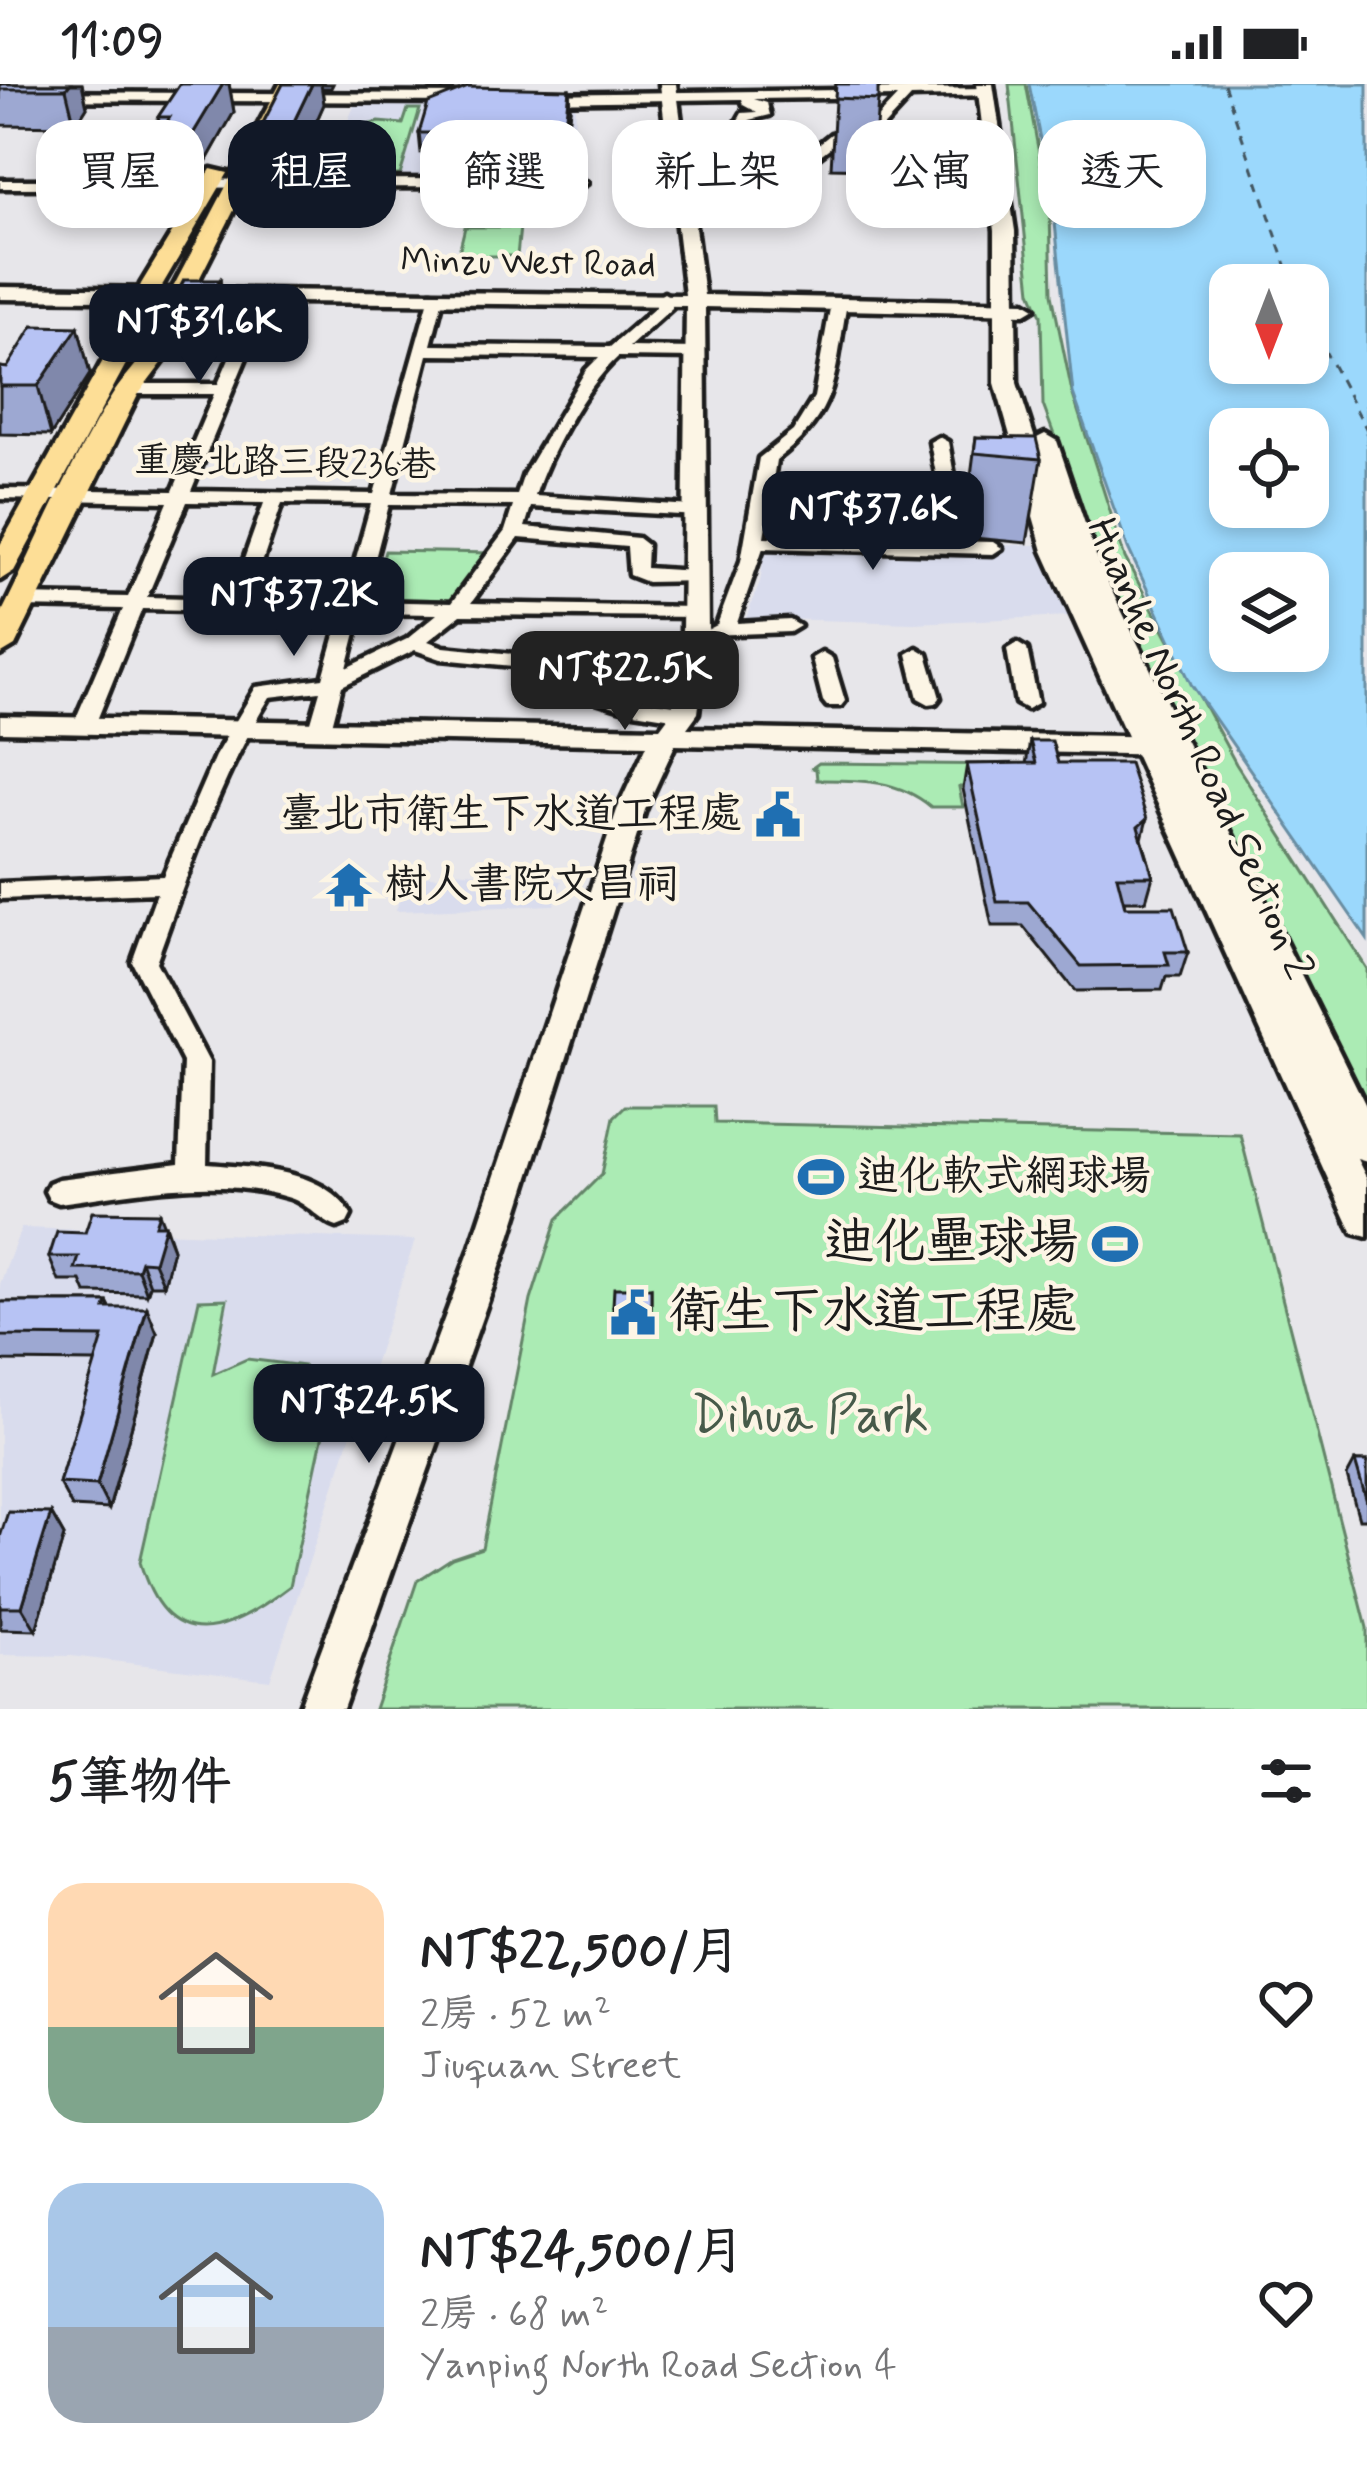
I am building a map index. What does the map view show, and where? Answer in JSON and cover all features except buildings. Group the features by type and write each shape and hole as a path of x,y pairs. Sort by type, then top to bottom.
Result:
{"main road":[{"name":"Huanhe North Road Section 2","path":"991,87 994,120"},
{"name":"Huanhe North Road Section 2","path":"991,87 1020,194 1006,383 1043,511 1071,589 1367,1147"},
{"path":"0,646 126,394 154,358 181,305 180,295 224,184 230,151 259,91"},
{"path":"0,572 150,296 154,278 285,91"},
{"name":"Huanhe North Road Section 2","path":"1004,228 1015,302"},
{"name":"Huanhe North Road Section 2","path":"1158,746 1367,1221"}],"street":[{"path":"534,98 669,91 748,96 881,89 907,94 991,87"},
{"path":"0,96 285,91 492,98"},
{"path":"321,1709 488,1250 631,810 676,723 694,623 696,353 695,299 669,91"},
{"path":"822,148 836,137 870,134 907,94"},
{"path":"744,120 764,115 763,106 748,101 748,96"},
{"path":"0,184 420,183"},
{"name":"Minzu West Road","path":"0,293 1015,302"},
{"path":"320,729 436,295"},
{"name":"Minzu West Road","path":"695,299 712,295 1015,302"},
{"path":"84,725 264,296"},
{"path":"193,1174 196,1062 144,962 170,884 239,728 263,692 332,683 414,643 457,608 514,532 533,474 594,370 664,308 664,298"},
{"path":"725,630 754,542 768,458 800,434 822,397 838,303"},
{"path":"421,350 696,353"},
{"path":"133,389 226,389"},
{"path":"762,500 952,513 939,442"},
{"name":"重慶北路三段236巷","path":"0,494 526,501 692,512"},
{"path":"238,604 275,497"},
{"path":"514,532 631,542 638,545 636,571 647,576 694,577"},
{"path":"754,542 994,548"},
{"path":"21,601 353,604 694,623 725,630 790,626"},
{"path":"414,643 441,653 534,662"},
{"path":"1017,649 1027,703"},
{"path":"916,654 929,698"},
{"path":"822,658 834,701"},
{"path":"580,688 676,723"},
{"path":"0,724 320,729 676,723 1158,746"},
{"path":"0,891 170,884"},
{"path":"59,1191 193,1174 300,1188 324,1198 337,1215"}],"shaded area":[{"path":"575,103 575,120 420,120 420,177 396,177 396,120 348,120 355,104"},
{"path":"769,523 950,527 954,545 1042,545 1070,616 913,623 746,618 760,582"},
{"path":"453,871 562,881 554,905 396,911 406,875 451,877"},
{"path":"21,1228 415,1240 270,1680 71,1656 0,1655 0,1284"}],"green space":[{"path":"1009,84 1026,84 1038,148 1038,228 1050,228 1052,294 1072,392 1125,558 1236,764 1367,969 1367,1105 1100,560 1043,405 1041,315 1031,291"},
{"path":"408,109 420,109 400,175 396,175 396,123 403,124"},
{"path":"465,228 520,228 517,256 458,256"},
{"path":"385,551 492,553 456,600 372,598"},
{"path":"819,763 1022,765 1028,786 959,787 963,807 931,807 892,786 817,780 812,768"},
{"name":"Dihua Park","path":"625,1106 714,1106 715,1123 1240,1134 1367,1628 1367,1709 374,1709 417,1581 452,1558 482,1548 531,1300 557,1219 602,1174 614,1117"},
{"path":"227,1299 213,1374 247,1359 303,1366 329,1406 290,1586 245,1616 203,1628 184,1625 167,1613 152,1593 140,1562 199,1300"}],"water":[{"path":"1029,84 1367,84 1367,939 1191,684 1128,548 1073,393 1056,228 1206,228 1206,120 1038,120 1038,129"}],"ferry route":[{"path":"1224,84 1286,264"},
{"path":"1329,359 1367,430"}],"place":[{"name":"臺北市衛生下水道工程處","path":"778,815"},
{"name":"樹人書院文昌祠","path":"349,885"},
{"name":"迪化軟式網球場","path":"821,1177"},
{"name":"迪化壘球場","path":"1115,1244"},
{"name":"衛生下水道工程處","path":"633,1313"}]}
